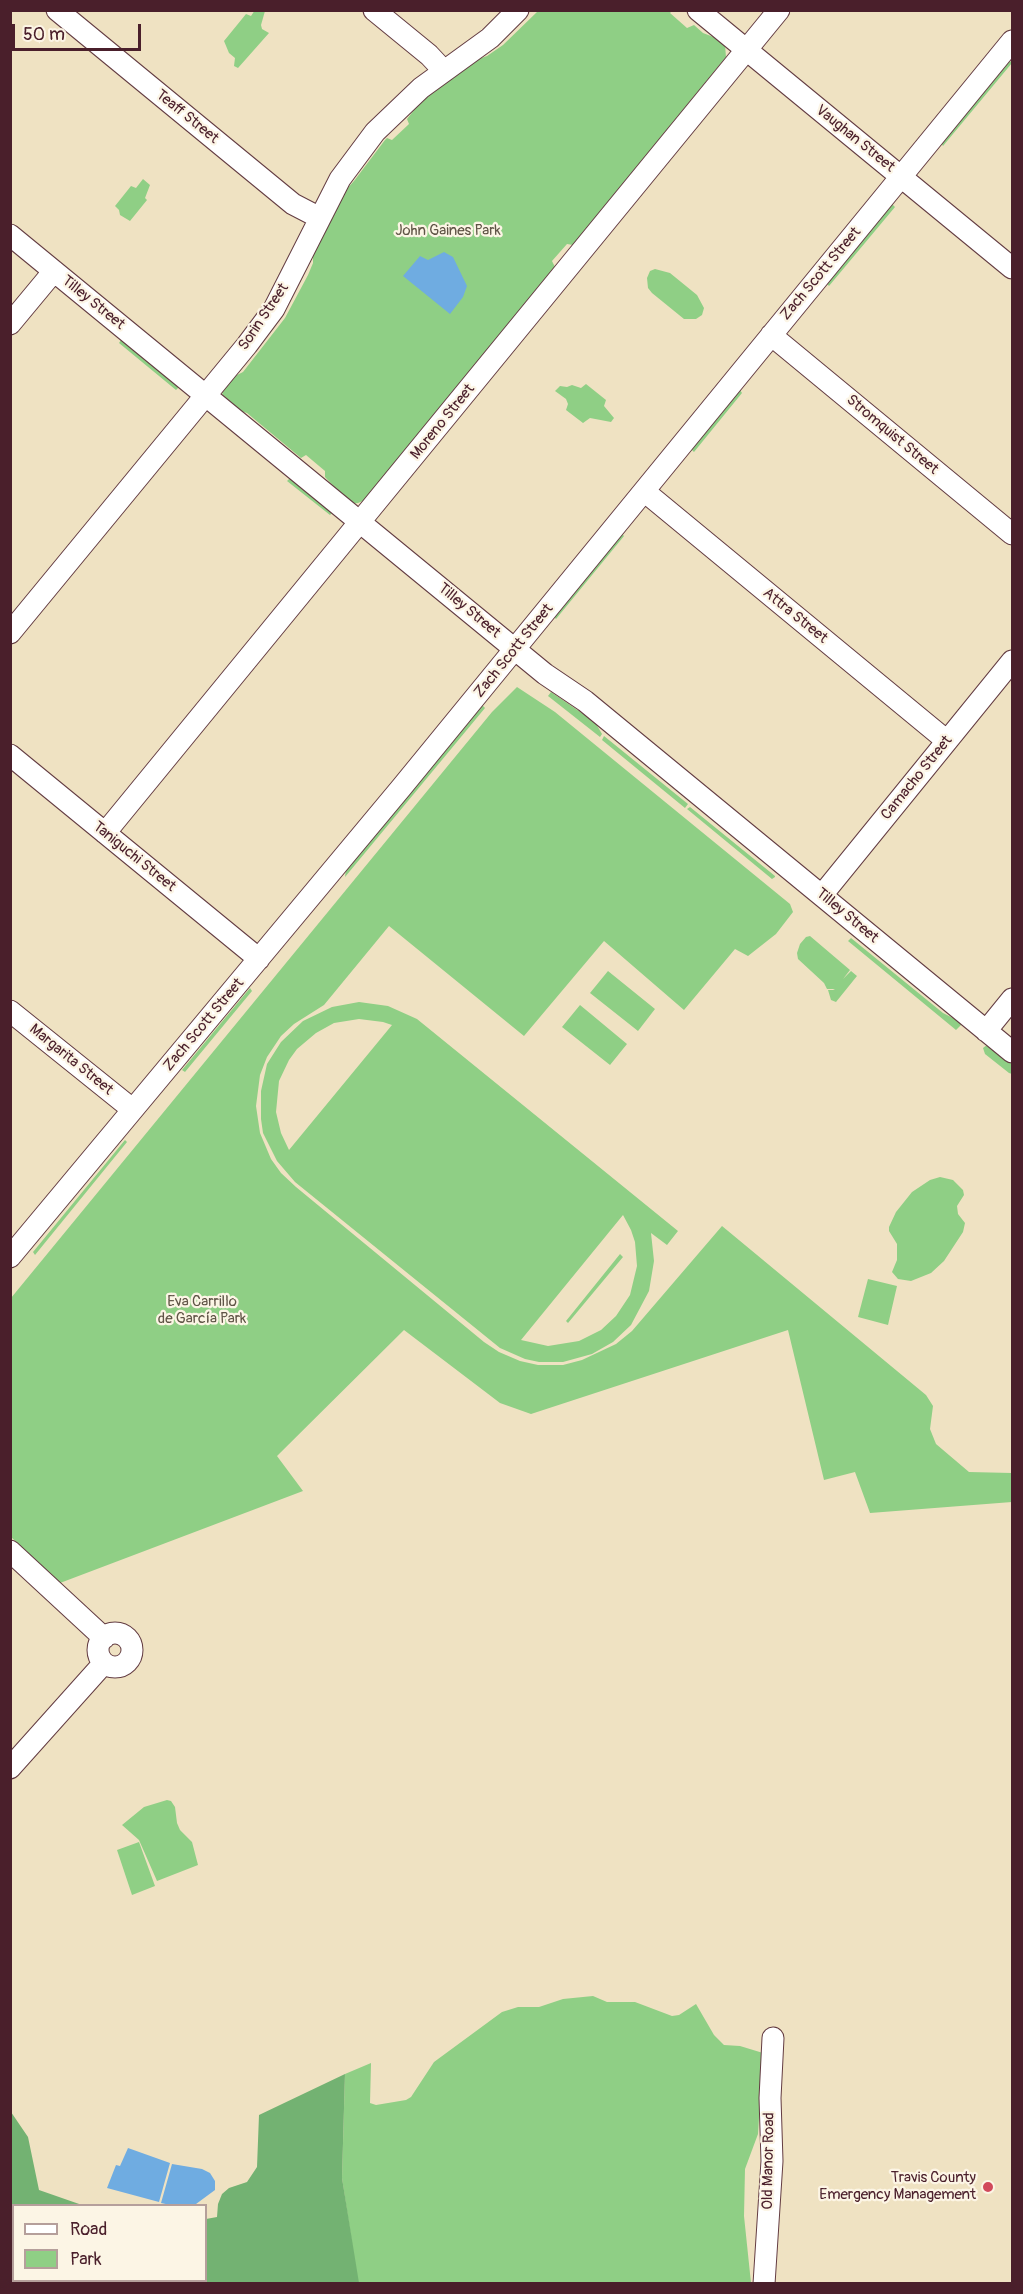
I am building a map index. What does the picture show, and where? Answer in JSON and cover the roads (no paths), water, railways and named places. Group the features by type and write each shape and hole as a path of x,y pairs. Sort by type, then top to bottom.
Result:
{"street":[{"name":"Teaff Street","path":"57,10 293,204 320,218"},
{"path":"374,10 429,55 444,71"},
{"name":"Sorin Street","path":"10,633 274,309 349,164 375,132 421,88 490,38 518,10"},
{"name":"Vaughan Street","path":"698,10 1012,268"},
{"name":"Moreno Street","path":"105,833 779,10"},
{"name":"Zach Scott Street","path":"10,1257 515,649 1012,41"},
{"name":"Tilley Street","path":"10,235 515,649 562,687 585,700 1012,1052"},
{"path":"10,324 54,271"},
{"name":"Stromquist Street","path":"771,335 1012,534"},
{"name":"Attra Street","path":"644,491 947,741"},
{"name":"Camacho Street","path":"822,895 1012,661"},
{"name":"Taniguchi Street","path":"10,755 259,959"},
{"path":"986,1031 1012,999"},
{"name":"Margarita Street","path":"10,1011 132,1109"},
{"path":"10,1551 104,1638"},
{"path":"119,1634 128,1640 132,1650 129,1660 120,1666 109,1666 104,1663 99,1652 104,1638 119,1634"},
{"path":"10,1768 104,1663"},
{"name":"Old Manor Road","path":"764,2283 772,2161 770,2097 773,2038"}],"water":[{"path":"444,252 453,257 467,286 463,297 450,314 403,276 420,256 428,260"},
{"path":"128,2148 170,2163 159,2202 107,2188 116,2165 120,2166"},
{"path":"172,2164 202,2169 210,2173 215,2181 215,2190 196,2204 161,2203"}],"place":[{"name":"Travis County Emergency Management","path":"988,2187"}],"park label":[{"name":"John Gaines Park","path":"448,231"},
{"name":"Eva Carrillo de García Park","path":"202,1310"}]}
